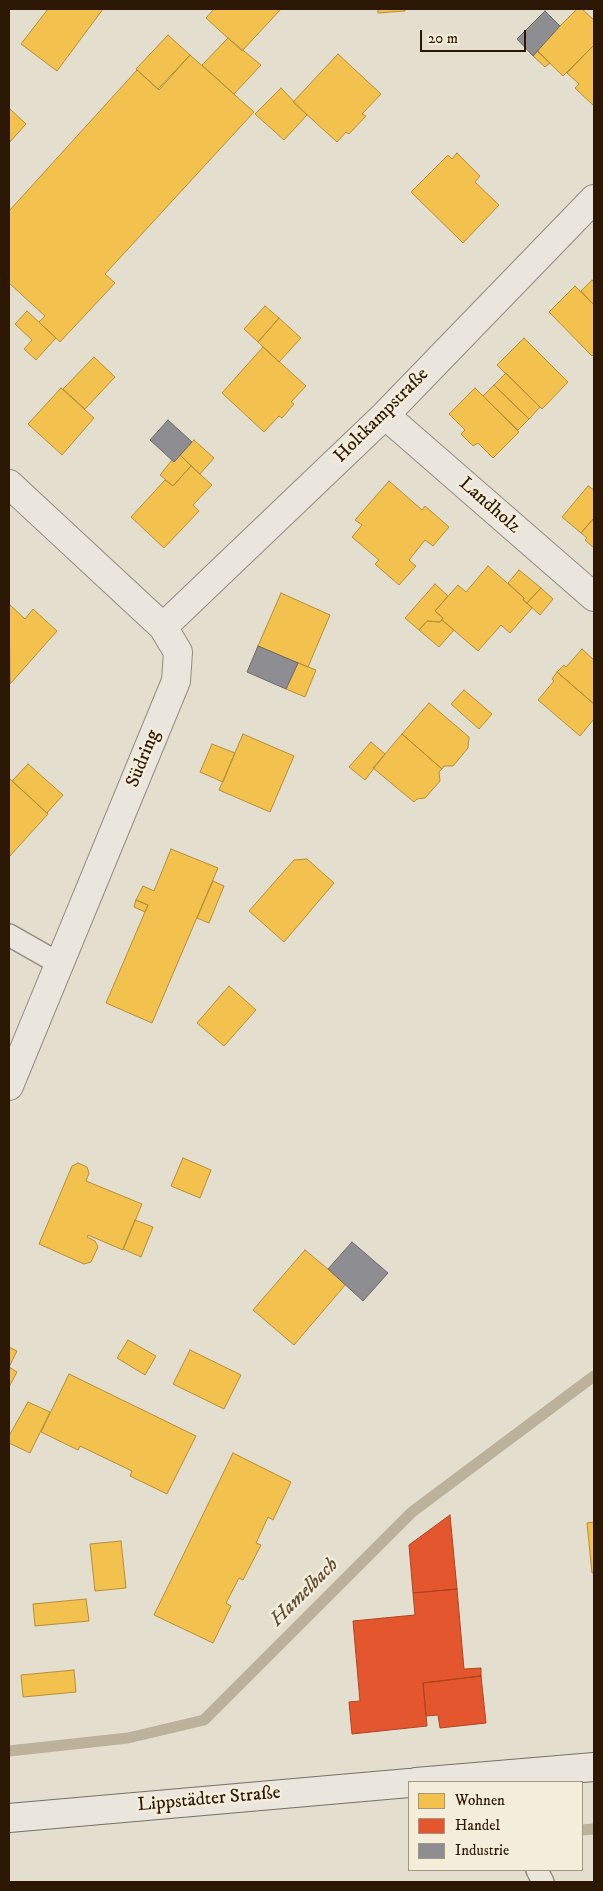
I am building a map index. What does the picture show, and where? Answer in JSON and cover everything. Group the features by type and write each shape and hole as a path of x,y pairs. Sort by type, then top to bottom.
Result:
{"street":[{"name":"Holtkampstraße","path":"162,627 385,415 594,199"},
{"name":"Landholz","path":"385,415 594,597"},
{"name":"Südring","path":"9,484 162,627 178,652 176,682 9,1086"},
{"path":"440,1781 510,1778 594,1767"},
{"name":"Lippstädter Straße","path":"9,1818 408,1783"}],"lane":[{"path":"9,935 60,964"}],"building: Wohnen":[{"path":"48,9 103,9 57,71 21,44"},
{"path":"214,9 281,9 242,51 206,18"},
{"path":"378,9 405,9 405,11 378,13"},
{"path":"577,9 582,9 594,20 594,45 563,76 536,50"},
{"path":"168,35 190,55 158,89 136,69"},
{"path":"228,38 261,65 234,94 202,65"},
{"path":"594,45 594,106 575,88 579,84 567,73"},
{"path":"538,51 550,63 545,67 533,56"},
{"path":"338,54 381,94 362,114 366,116 349,134 346,132 337,142 293,102"},
{"path":"190,55 254,112 105,274 115,283 60,342 39,322 45,316 9,283 9,211 137,70 159,90"},
{"path":"281,88 307,115 284,140 255,114"},
{"path":"9,108 26,124 9,143"},
{"path":"457,153 480,176 475,182 499,205 463,243 411,192 448,155 452,159"},
{"path":"592,280 594,282 594,305 581,291"},
{"path":"575,286 594,305 594,354 592,356 549,312"},
{"path":"265,306 279,318 258,342 244,329"},
{"path":"27,311 56,338 36,360 24,349 32,340 15,324"},
{"path":"279,318 301,338 279,362 258,342"},
{"path":"524,338 568,382 542,409 497,365"},
{"path":"263,347 306,386 291,402 294,404 282,418 279,416 264,432 222,393"},
{"path":"94,357 115,377 85,409 63,389"},
{"path":"506,373 540,407 529,419 494,385"},
{"path":"494,385 529,419 518,430 483,396"},
{"path":"61,388 94,418 62,455 28,424"},
{"path":"475,388 519,432 493,458 478,443 473,446 461,434 465,430 449,414"},
{"path":"194,440 214,458 200,474 180,455"},
{"path":"180,455 191,466 173,486 160,475 172,460 174,462"},
{"path":"191,466 212,485 193,505 199,511 164,548 131,517 165,480 173,486"},
{"path":"389,481 422,510 425,506 449,527 433,546 425,540 409,560 416,566 399,585 375,564 379,560 352,537 362,525 355,520"},
{"path":"588,486 594,490 594,518 581,533 562,517"},
{"path":"594,518 594,548 585,540 587,538 581,533"},
{"path":"488,566 524,598 523,600 532,608 510,633 501,625 478,651 442,620 443,618 435,611 458,585 466,592"},
{"path":"519,570 541,588 527,603 508,583"},
{"path":"435,584 448,596 435,611 443,618 440,622 427,621 419,630 405,618"},
{"path":"541,588 553,599 540,615 527,603"},
{"path":"281,593 330,615 308,667 258,646"},
{"path":"9,604 25,619 33,609 57,631 10,684"},
{"path":"442,620 454,630 439,647 419,630 427,621 440,622"},
{"path":"582,649 594,660 594,704 557,672 564,665 566,667"},
{"path":"298,663 316,670 305,697 286,689"},
{"path":"557,672 594,704 594,719 580,736 538,700 554,681 552,679"},
{"path":"464,690 492,714 479,729 451,704"},
{"path":"429,703 469,737 468,748 453,766 444,766 442,769 402,734"},
{"path":"243,734 294,756 270,812 219,790"},
{"path":"402,734 442,769 439,772 440,781 425,798 417,799 414,802 373,768"},
{"path":"371,742 385,754 365,780 349,767"},
{"path":"212,744 235,753 223,782 200,772"},
{"path":"28,764 63,795 47,813 12,781"},
{"path":"9,778 48,814 9,857"},
{"path":"171,849 218,868 152,1023 106,1003 148,905 136,900 143,886 154,891"},
{"path":"307,859 334,883 284,942 249,911 294,860"},
{"path":"213,881 224,886 209,923 197,918"},
{"path":"136,900 148,905 145,912 134,907"},
{"path":"229,986 256,1010 224,1046 197,1023"},
{"path":"183,1158 211,1170 200,1198 171,1186"},
{"path":"78,1163 87,1167 89,1173 86,1181 142,1204 123,1250 88,1235 87,1237 95,1241 98,1247 91,1262 84,1264 39,1244 72,1166"},
{"path":"135,1220 153,1227 141,1257 123,1249"},
{"path":"305,1250 346,1284 294,1345 253,1310"},
{"path":"128,1340 156,1356 145,1375 117,1358"},
{"path":"9,1347 17,1351 9,1367"},
{"path":"190,1350 241,1375 224,1409 173,1384"},
{"path":"9,1367 17,1372 9,1387"},
{"path":"69,1374 196,1436 167,1494 130,1476 132,1471 80,1446 78,1450 41,1432"},
{"path":"28,1402 50,1412 30,1453 9,1443 9,1436"},
{"path":"233,1453 291,1482 273,1520 268,1517 256,1543 261,1545 243,1580 239,1578 226,1603 231,1606 213,1643 154,1615"},
{"path":"594,1522 594,1573 592,1573 587,1523"},
{"path":"121,1541 126,1588 95,1591 90,1544"},
{"path":"86,1599 89,1621 35,1626 33,1604"},
{"path":"74,1670 76,1692 23,1697 21,1675"}],"building: Handel":[{"path":"450,1515 457,1589 413,1593 409,1545"},
{"path":"457,1589 464,1669 481,1668 481,1676 423,1683 427,1726 352,1734 349,1702 360,1701 353,1621 415,1615 413,1593"},
{"path":"481,1676 486,1723 440,1728 438,1715 426,1716 423,1683"}],"building: Industrie":[{"path":"545,11 560,26 533,56 517,39"},
{"path":"168,420 192,442 174,462 150,440"},
{"path":"258,646 298,663 286,689 247,672"},
{"path":"352,1242 388,1273 363,1301 328,1269"}],"waterway":[{"name":"Hamelbach","path":"9,1751 128,1738 204,1720 412,1512 594,1376"},
{"path":"583,1830 594,1829"}]}
